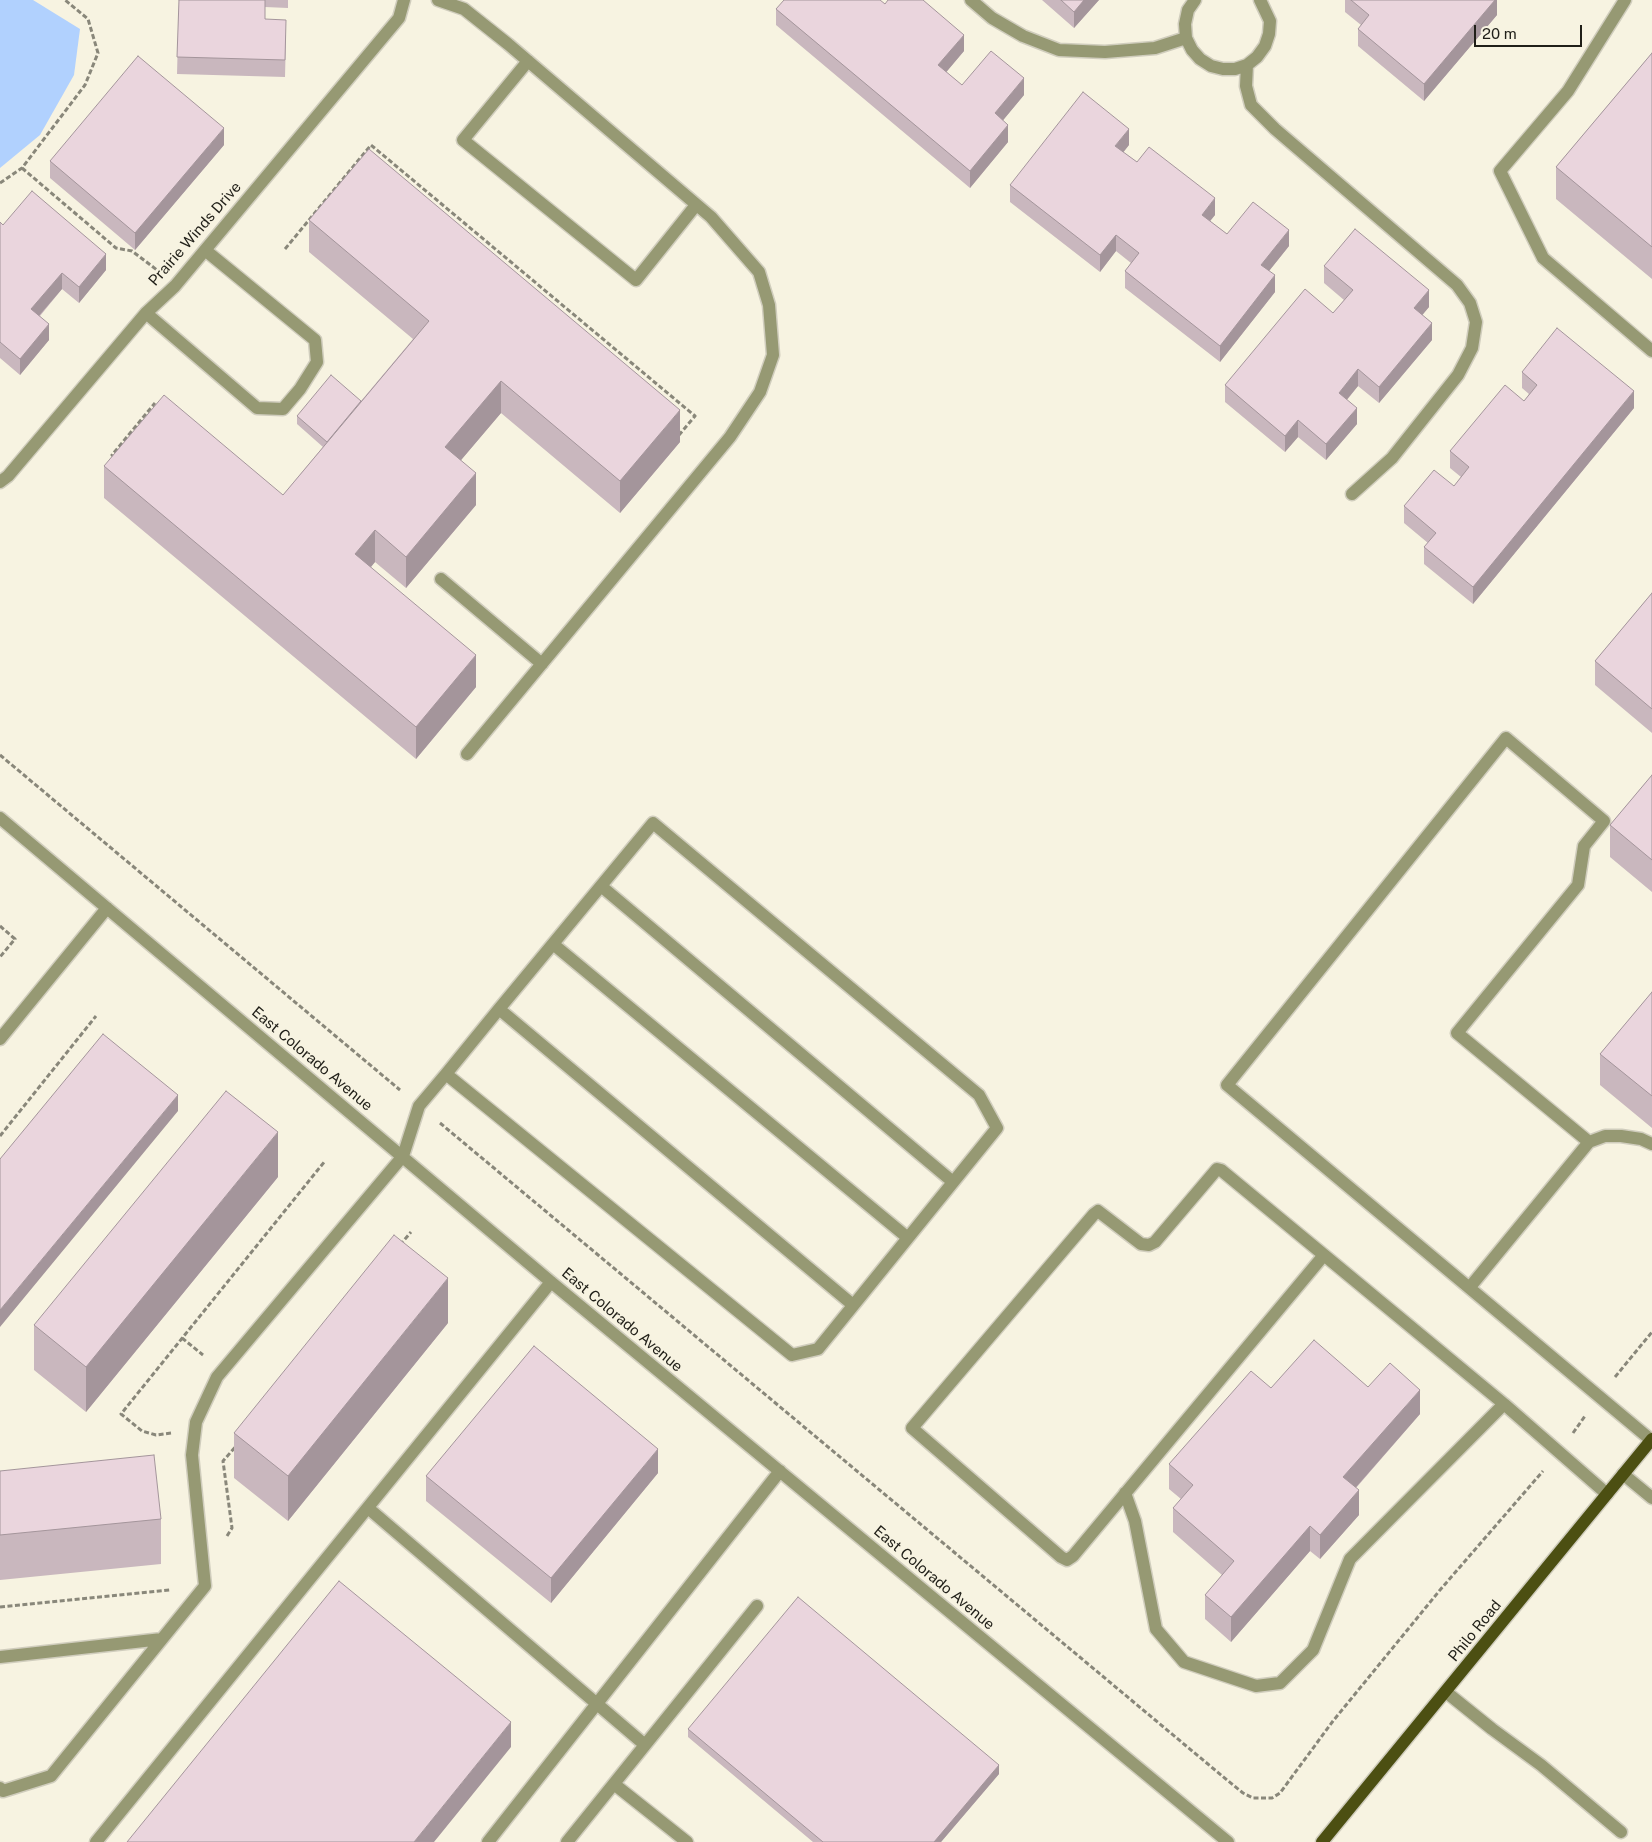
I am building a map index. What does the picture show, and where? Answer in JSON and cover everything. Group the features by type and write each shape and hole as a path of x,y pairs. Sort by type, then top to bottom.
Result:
{"main road":[{"name":"Philo Road","path":"1322,1842 1652,1440"}],"street":[{"name":"Prairie Winds Drive","path":"0,482 8,476 146,313 175,286 399,18 406,0"},
{"path":"438,0 464,9 528,61 711,218 759,272 769,305 773,355 760,392 730,437 467,754"},
{"path":"971,0 992,18 1022,36 1059,50 1105,52 1155,48 1186,38"},
{"path":"1195,0 1188,10 1185,24 1186,38 1192,50 1200,59 1211,66 1236,69 1258,57 1265,46 1269,34 1270,21 1260,0"},
{"path":"1625,0 1568,91 1500,171 1543,258 1652,352"},
{"path":"528,61 463,140 636,280 696,205"},
{"path":"1247,64 1246,86 1251,105 1275,129 1457,285 1470,303 1476,322 1472,348 1458,375 1392,458 1352,494"},
{"path":"146,313 257,408 283,409 300,389 317,362 315,340 205,250"},
{"path":"441,578 542,664"},
{"path":"1589,1142 1457,1033 1578,885 1584,846 1604,820 1506,738 1227,1085 1652,1440"},
{"name":"East Colorado Avenue","path":"0,818 403,1156 550,1282 1228,1842"},
{"path":"0,1788 3,1791 51,1776 205,1586 192,1455 196,1422 217,1377 403,1156 419,1106 653,823 979,1095 997,1128 818,1349 792,1355 446,1074"},
{"path":"601,886 953,1182"},
{"path":"0,1039 107,908"},
{"path":"553,944 908,1238"},
{"path":"499,1009 853,1305"},
{"path":"1470,1287 1589,1142 1605,1136 1621,1136 1641,1139 1652,1144"},
{"path":"1324,1255 1067,1560 1060,1557 914,1432 912,1428 1094,1214 1098,1211 1141,1244 1149,1245 1155,1242 1217,1169 1324,1255 1504,1404 1607,1494"},
{"path":"96,1842 550,1282"},
{"path":"1125,1493 1135,1521 1156,1629 1184,1662 1256,1686 1280,1683 1313,1650 1350,1559 1504,1404"},
{"path":"488,1842 780,1471"},
{"path":"1624,1474 1652,1498"},
{"path":"368,1508 646,1745"},
{"path":"567,1842 757,1606"},
{"path":"0,1657 162,1639"},
{"path":"1446,1692 1541,1765 1622,1832"},
{"path":"614,1784 687,1842"}],"path":[{"path":"0,184 22,168 85,85 98,53 88,19 65,0"},
{"path":"285,249 371,146 695,416 676,438"},
{"path":"22,168 116,248 132,251 161,273"},
{"path":"119,462 112,455 155,403"},
{"path":"0,755 1227,1780 1243,1793 1253,1798 1272,1798 1280,1793 1333,1721 1488,1533 1559,1452 1600,1395 1652,1332"},
{"path":"0,926 15,939 0,957"},
{"path":"0,1136 96,1016"},
{"path":"172,1433 156,1435 142,1431 121,1414 325,1161"},
{"path":"399,1247 411,1232"},
{"path":"182,1338 204,1356 199,1362"},
{"path":"173,1424 173,1441"},
{"path":"227,1536 232,1528 223,1461 242,1438"},
{"path":"0,1606 170,1590 175,1584"}],"water":[{"path":"0,0 33,0 80,29 74,75 40,135 0,168"}],"building":[{"path":"179,0 265,0 265,19 286,20 285,60 177,57"},
{"path":"784,0 880,0 885,4 888,0 923,0 964,35 938,65 962,85 991,51 1024,78 995,113 1008,125 970,171 776,9"},
{"path":"1061,0 1084,0 1074,12"},
{"path":"1351,0 1495,0 1424,84 1358,29 1369,15"},
{"path":"1652,53 1652,247 1556,167"},
{"path":"138,56 224,128 135,233 50,161"},
{"path":"1083,92 1129,129 1115,146 1137,162 1149,147 1215,198 1202,215 1227,234 1253,202 1289,230 1261,265 1275,275 1220,346 1125,271 1139,253 1116,235 1100,255 1010,185"},
{"path":"369,149 680,410 620,481 501,381 445,447 476,473 406,557 375,530 355,554 476,655 416,727 104,466 164,395 283,495 429,321 309,220"},
{"path":"32,191 106,254 79,287 62,273 31,309 49,324 20,359 0,342 0,222 3,225"},
{"path":"1355,229 1429,290 1414,308 1432,323 1379,387 1358,369 1339,393 1357,408 1326,444 1298,420 1285,436 1225,385 1305,289 1333,313 1353,290 1324,266"},
{"path":"1557,328 1634,391 1473,587 1424,547 1436,533 1404,506 1434,470 1454,486 1469,467 1450,451 1505,385 1524,401 1537,385 1522,372"},
{"path":"331,375 361,401 327,442 297,416"},
{"path":"1652,593 1652,709 1595,661"},
{"path":"1652,775 1652,860 1610,825"},
{"path":"1652,992 1652,1096 1600,1054"},
{"path":"103,1034 178,1095 0,1310 0,1159"},
{"path":"226,1091 278,1132 86,1367 34,1325"},
{"path":"394,1235 448,1278 288,1476 234,1433"},
{"path":"1314,1340 1368,1387 1390,1363 1420,1390 1343,1477 1359,1490 1320,1535 1310,1526 1231,1617 1205,1595 1234,1561 1173,1508 1193,1485 1169,1464 1251,1371 1271,1388"},
{"path":"534,1346 658,1449 551,1578 426,1476"},
{"path":"154,1455 161,1519 0,1535 0,1471"},
{"path":"339,1581 511,1722 414,1842 127,1842"},
{"path":"798,1597 999,1765 934,1842 823,1842 688,1729"}]}
